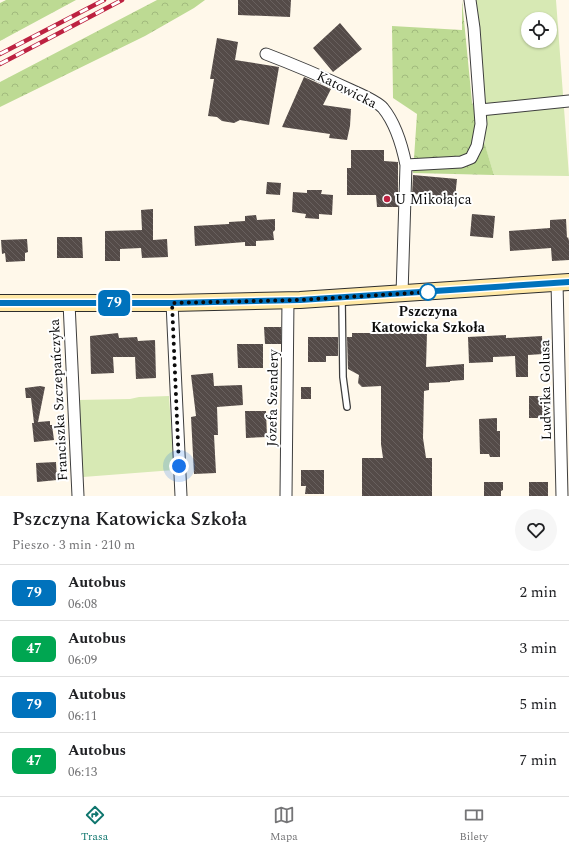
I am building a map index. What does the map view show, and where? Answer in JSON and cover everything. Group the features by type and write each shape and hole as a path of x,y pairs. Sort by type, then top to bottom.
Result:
{"street":[{"path":"406,165 460,162 471,158 477,146 481,124 474,28 470,0"},
{"name":"Katowicka","path":"266,54 312,72 363,96 382,107 396,129 406,165 402,294"},
{"path":"480,110 569,101"},
{"path":"0,303 172,303 288,300 342,298 563,283"},
{"name":"Ludwika Golusa","path":"562,496 563,283"},
{"name":"Józefa Szendery","path":"286,496 288,300"},
{"name":"Franciszka Szczepańczyka","path":"69,303 78,496"},
{"path":"172,303 181,496"}],"lane":[{"path":"342,298 343,377 347,407"}],"green space":[{"path":"6,0 76,0 0,41 0,3"},
{"path":"157,0 205,0 194,8 145,36 0,107 0,82"},
{"path":"462,0 472,102 494,175 413,173 417,114 393,98 392,26 462,30"},
{"path":"475,0 556,0 557,12 521,12 521,48 557,48 557,14 569,176 494,175 485,146 485,97"},
{"path":"169,396 174,470 83,477 77,400 130,399 139,397"}],"building":[{"path":"238,0 291,0 290,17 238,15"},
{"path":"340,23 362,49 333,72 313,48"},
{"path":"217,38 238,42 235,60 279,67 269,125 240,120 234,123 222,121 217,117 208,116 214,79 210,79"},
{"path":"304,77 331,89 323,105 351,109 347,140 329,138 330,134 282,127"},
{"path":"351,150 384,150 384,161 398,162 398,207 377,207 376,195 347,195 347,168 351,168"},
{"path":"413,175 457,179 455,198 412,194"},
{"path":"267,182 281,183 280,195 266,194"},
{"path":"307,190 322,190 321,194 333,195 332,215 319,214 319,219 305,218 306,214 292,212 293,192 307,193"},
{"path":"153,209 153,240 167,239 168,257 142,258 141,248 120,249 120,261 105,261 105,231 142,230 141,210"},
{"path":"472,214 495,216 493,238 470,236"},
{"path":"256,215 257,220 275,219 275,230 273,232 274,240 256,241 256,246 245,246 245,242 195,246 194,226 229,224 229,222 245,221 245,216"},
{"path":"566,219 567,238 568,237 569,241 569,260 552,261 551,248 510,251 509,231 550,228 550,220"},
{"path":"57,237 82,237 83,258 57,258"},
{"path":"27,239 28,252 25,253 25,261 6,262 5,253 2,254 1,240"},
{"path":"264,327 281,327 281,344 265,344"},
{"path":"118,333 119,338 137,337 138,341 155,340 156,378 136,379 135,357 113,357 114,373 91,374 90,336"},
{"path":"352,333 427,333 426,367 464,364 464,380 429,383 429,390 424,391 423,438 426,458 432,458 432,496 362,496 362,458 383,458 381,444 381,386 362,387 358,383 359,375 348,369 347,337 352,337"},
{"path":"506,335 506,338 542,336 543,354 528,355 528,377 516,377 515,356 493,357 493,362 469,363 468,337"},
{"path":"308,337 338,337 338,356 326,356 326,362 308,362"},
{"path":"237,344 263,344 263,368 238,368"},
{"path":"213,373 214,386 242,385 243,405 217,407 218,435 214,435 216,473 194,474 191,417 196,416 191,375"},
{"path":"40,386 45,387 38,422 50,421 54,440 34,442 32,423 34,423 31,398 26,398 25,388"},
{"path":"301,387 311,387 311,399 301,399"},
{"path":"529,396 545,396 545,406 547,406 548,418 529,418"},
{"path":"245,411 266,411 267,437 246,438"},
{"path":"497,418 497,431 500,431 500,457 490,457 489,454 480,454 479,419"},
{"path":"56,462 57,480 37,482 36,463"},
{"path":"301,470 324,470 324,494 305,494 306,486 301,486"},
{"path":"484,482 503,482 501,496 484,496"},
{"path":"529,482 548,482 548,496 529,496"}],"railway":[{"path":"0,54 104,0"},
{"path":"0,64 122,0"}],"bus line":[{"name":"79","path":"0,303 172,303 300,300 569,282"}],"place":[{"name":"U Mikołajca","path":"387,199"},
{"name":"Pszczyna Katowicka Szkoła","path":"428,292"}],"route":[{"path":"179,466 172,303 300,300 428,292"}]}
